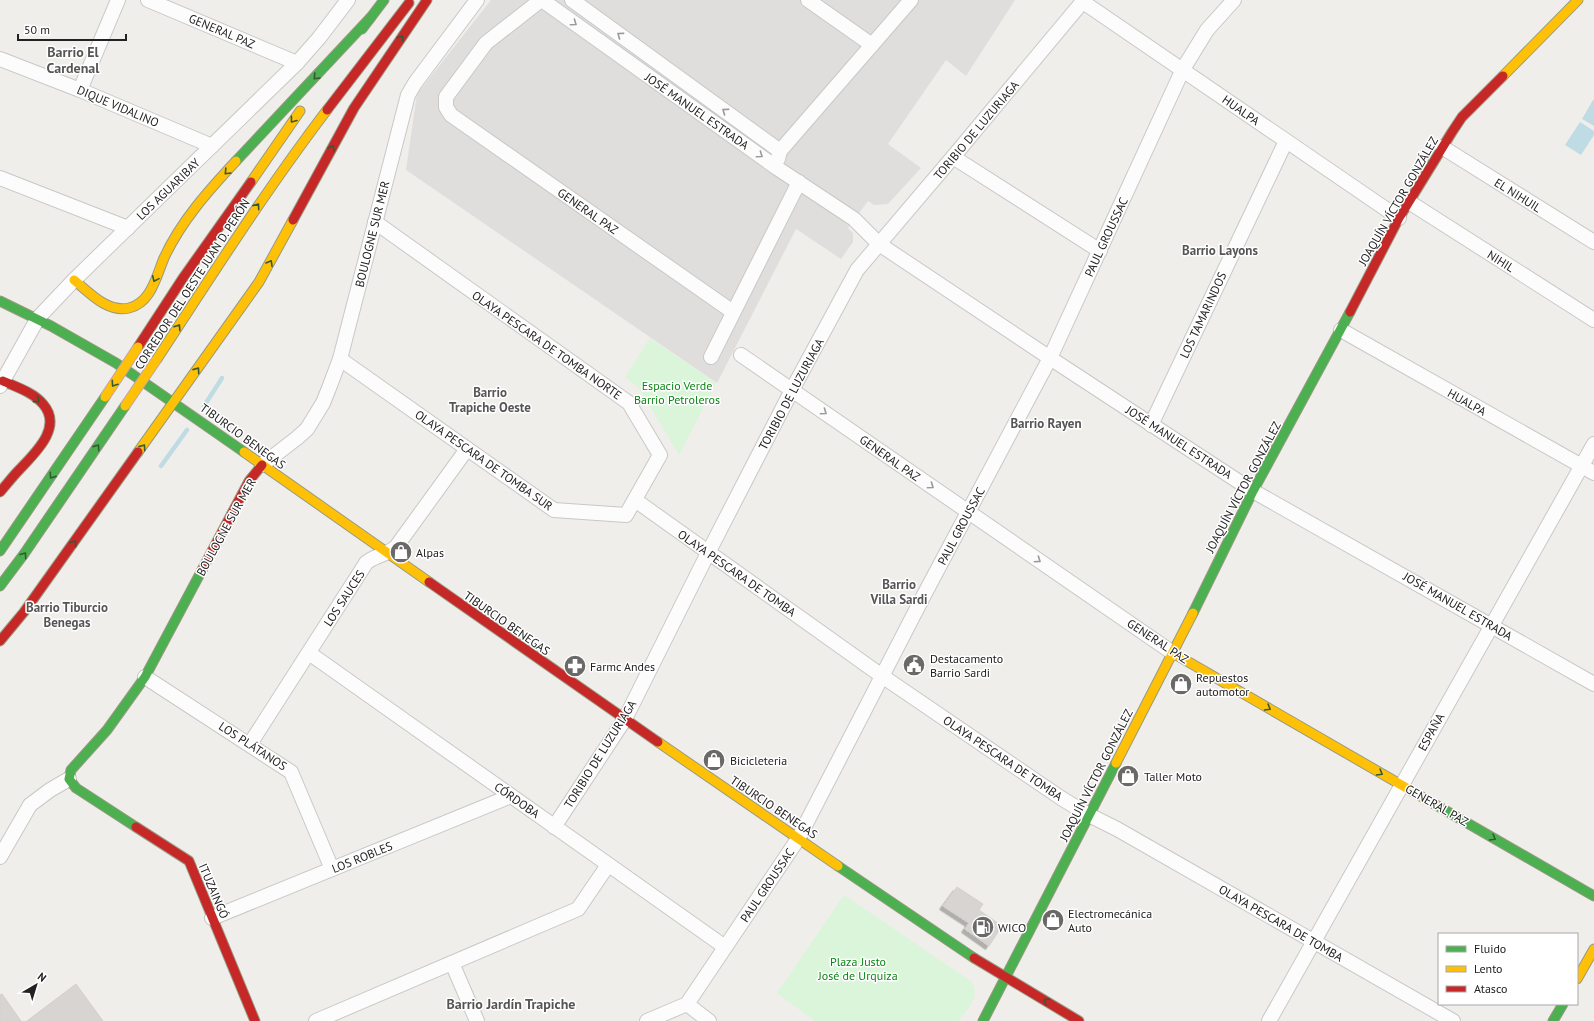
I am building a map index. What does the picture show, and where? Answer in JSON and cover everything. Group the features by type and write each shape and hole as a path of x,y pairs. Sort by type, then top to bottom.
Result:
{"main road":[{"path":"318,88 384,0"},
{"name":"CORREDOR DEL OESTE JUAN D. PERÓN","path":"0,586 24,554 125,406 243,226 306,138 411,0"},
{"path":"0,641 24,612 259,282 354,108 427,0"},
{"name":"JOAQUÍN VÍCTOR GONZÁLEZ","path":"983,1021 1173,653 1253,491 1408,202 1462,117 1578,0"},
{"path":"74,280 111,307 123,309 136,306 145,299 170,247 191,213 210,189 371,17"},
{"name":"CORREDOR DEL OESTE JUAN D. PERÓN","path":"0,551 105,397 183,278 304,106"},
{"name":"TIBURCIO BENEGAS","path":"0,301 38,318 101,353 175,402 387,554 798,839 983,964 1079,1021"},
{"path":"0,492 43,444 49,432 51,418 43,404 24,390 1,383"},
{"name":"BOULOGNE SUR MER","path":"70,779 71,770 107,730 145,677 249,481 262,465"},
{"name":"GENERAL PAZ","path":"1173,653 1594,896"},
{"name":"ITUZAINGÓ","path":"70,779 76,788 90,798 189,861 255,1021"},
{"path":"1578,977 1594,949"},
{"path":"1553,1021 1562,1005"}],"street":[{"path":"80,90 118,0"},
{"name":"GENERAL PAZ","path":"148,0 297,63"},
{"name":"LOS AGUARIBAY","path":"1,383 38,318 74,280 297,63 319,38 348,0"},
{"name":"BOULOGNE SUR MER","path":"262,465 307,429 323,403 340,359 408,95 414,83 477,0"},
{"name":"GENERAL PAZ","path":"542,0 486,43 446,97 446,107 451,115 733,312"},
{"name":"JOSÉ MANUEL ESTRADA","path":"542,0 777,168 854,219 878,244 1151,425 1253,491 1594,684"},
{"name":"JOSÉ MANUEL ESTRADA","path":"572,0 780,151"},
{"path":"808,0 872,45"},
{"path":"777,168 780,151 911,0"},
{"name":"PAUL GROUSSAC","path":"687,1004 798,839 882,676 1050,358 1183,70 1207,30 1234,0"},
{"name":"HUALPA","path":"1084,1 1399,218"},
{"name":"TORIBIO DE LUZURIAGA","path":"554,826 625,719 792,390 857,270 954,157 1084,1"},
{"name":"DIQUE VIDALINO","path":"0,59 80,90 212,146"},
{"name":"LOS TAMARINDOS","path":"1151,425 1286,141"},
{"name":"EL NIHUIL","path":"1442,147 1594,242"},
{"path":"954,157 1100,251"},
{"path":"0,178 128,228"},
{"path":"711,357 799,182"},
{"name":"NIHIL","path":"1408,202 1594,320"},
{"name":"OLAYA PESCARA DE TOMBA NORTE","path":"375,222 629,403 660,455 635,500"},
{"name":"HUALPA","path":"1340,330 1594,473"},
{"name":"GENERAL PAZ","path":"741,355 1173,653"},
{"name":"OLAYA PESCARA DE TOMBA SUR","path":"340,359 554,510 626,515 635,500"},
{"name":"ESPAÑA","path":"1269,1021 1594,444"},
{"name":"LOS SAUCES","path":"250,744 366,564 374,558 387,554 396,547 467,449"},
{"name":"OLAYA PESCARA DE TOMBA","path":"635,500 882,676 1089,815 1453,1021"},
{"name":"CÓRDOBA","path":"309,653 725,947"},
{"name":"LOS PLÁTANOS","path":"145,677 291,772 332,869"},
{"path":"0,857 30,805 50,790 70,779"},
{"name":"LOS ROBLES","path":"212,918 511,796"},
{"path":"316,1021 578,909 608,865"},
{"path":"452,963 477,1021"},
{"path":"647,1021 687,1004 709,1021"}],"shaded area":[{"path":"491,0 1015,0 966,76 946,60 888,144 921,168 888,204 874,205 868,201 848,228 853,233 853,242 841,259 796,229 717,383 406,170 417,94"}],"green space":[{"name":"Espacio Verde Barrio Petroleros","path":"650,338 716,383 679,455 639,388 625,377"},
{"name":"Plaza Justo José de Urquiza","path":"844,895 972,982 975,993 974,998 972,1003 958,1021 815,1021 777,993"}],"water":[{"path":"1594,100 1594,126 1582,119"},
{"path":"1580,122 1594,131 1594,135 1581,155 1565,145"}],"building":[{"path":"957,887 983,904 979,910 1002,926 989,946 965,929 969,923 943,906"},
{"path":"76,984 103,1021 27,1021"},
{"path":"2,994 21,1021 0,1021 0,995"}],"waterway":[{"path":"204,406 222,378"},
{"path":"161,466 187,430"}],"traffic: fast":[{"path":"362,29 384,0"},
{"path":"236,161 371,17"},
{"path":"0,301 51,326 116,363 244,452"},
{"path":"1193,613 1253,491 1350,312"},
{"path":"0,551 105,397"},
{"path":"0,586 24,554 125,406"},
{"path":"136,827 76,788 69,779 71,770 107,730 145,677 202,570"},
{"path":"983,1021 1116,763"},
{"path":"1436,805 1594,896"},
{"path":"838,866 974,958"},
{"path":"1553,1021 1562,1005"}],"traffic: slow":[{"path":"1503,76 1578,0"},
{"path":"157,359 261,202 304,140 327,110"},
{"path":"251,182 300,111"},
{"path":"74,280 106,305 121,309 129,308 143,301 152,288 164,258 179,231 196,206 236,161"},
{"path":"138,452 259,282 293,220"},
{"path":"105,397 138,347"},
{"path":"125,406 157,359"},
{"path":"244,452 429,582"},
{"path":"1116,763 1193,613"},
{"path":"1173,653 1436,805"},
{"path":"658,742 838,866"},
{"path":"1578,977 1594,949"}],"traffic: jam":[{"path":"293,220 354,108 427,0"},
{"path":"327,110 409,3"},
{"path":"1350,312 1399,218 1452,132 1462,117 1503,76"},
{"path":"138,347 183,278 251,182"},
{"path":"0,492 40,447 49,430 50,421 48,413 39,400 24,390 3,381"},
{"path":"0,641 24,612 138,452"},
{"path":"202,570 249,481 262,465"},
{"path":"429,582 658,742"},
{"path":"136,827 189,861 255,1021"},
{"path":"974,958 1079,1021"}],"place":[{"name":"Alpas","path":"401,552"},
{"name":"Destacamento Barrio Sardi","path":"914,665"},
{"name":"Farmc Andes","path":"575,666"},
{"name":"Repuestos automotor","path":"1181,684"},
{"name":"Bicicleteria","path":"714,760"},
{"name":"Taller Moto","path":"1128,776"},
{"name":"Electromecánica Auto","path":"1053,920"},
{"name":"WICO","path":"983,927"}],"district":[{"name":"Barrio El Cardenal","path":"73,60"},
{"name":"Barrio Layons","path":"1220,250"},
{"name":"Barrio Trapiche Oeste","path":"490,400"},
{"name":"Barrio Rayen","path":"1046,423"},
{"name":"Barrio Villa Sardi","path":"899,592"},
{"name":"Barrio Tiburcio Benegas","path":"67,614"},
{"name":"Barrio Jardín Trapiche","path":"511,1004"}]}
